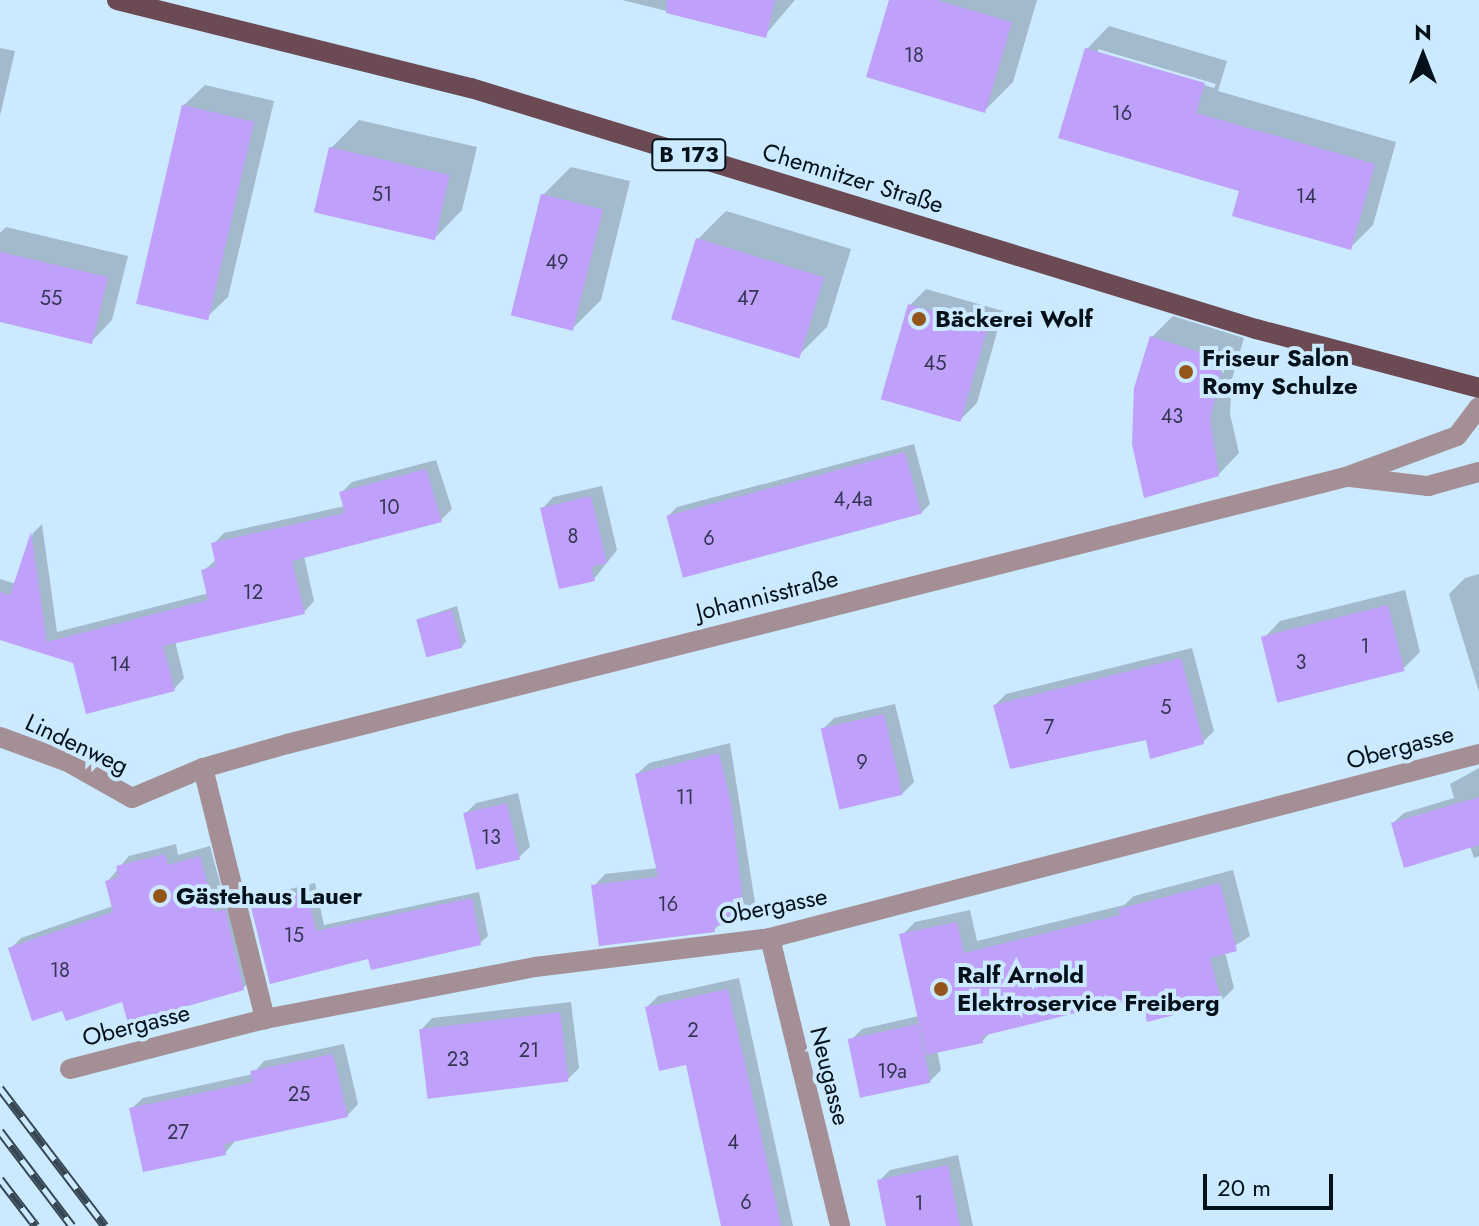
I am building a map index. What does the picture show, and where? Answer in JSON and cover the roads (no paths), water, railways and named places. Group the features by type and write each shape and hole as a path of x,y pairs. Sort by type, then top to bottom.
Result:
{"main road":[{"name":"Chemnitzer Straße","path":"117,0 471,88 1256,329 1479,388"}],"street":[{"name":"Johannisstraße","path":"132,798 203,768 1346,477 1457,436 1479,407"},
{"name":"Johannisstraße","path":"1346,477 1428,486 1479,472"},
{"name":"Lindenweg","path":"0,737 68,762 132,798"},
{"name":"Obergasse","path":"70,1069 265,1019 535,967 770,938 1479,754"},
{"path":"203,768 265,1019"},
{"name":"Neugasse","path":"770,938 840,1226"}],"railway":[{"path":"0,1088 105,1226"},
{"path":"0,1131 72,1226"},
{"path":"0,1179 36,1226"}],"place":[{"name":"Bäckerei Wolf","path":"919,319"},
{"name":"Friseur Salon Romy Schulze","path":"1186,372"},
{"name":"Gästehaus Lauer","path":"160,896"},
{"name":"Ralf Arnold Elektroservice Freiberg","path":"941,989"}]}
